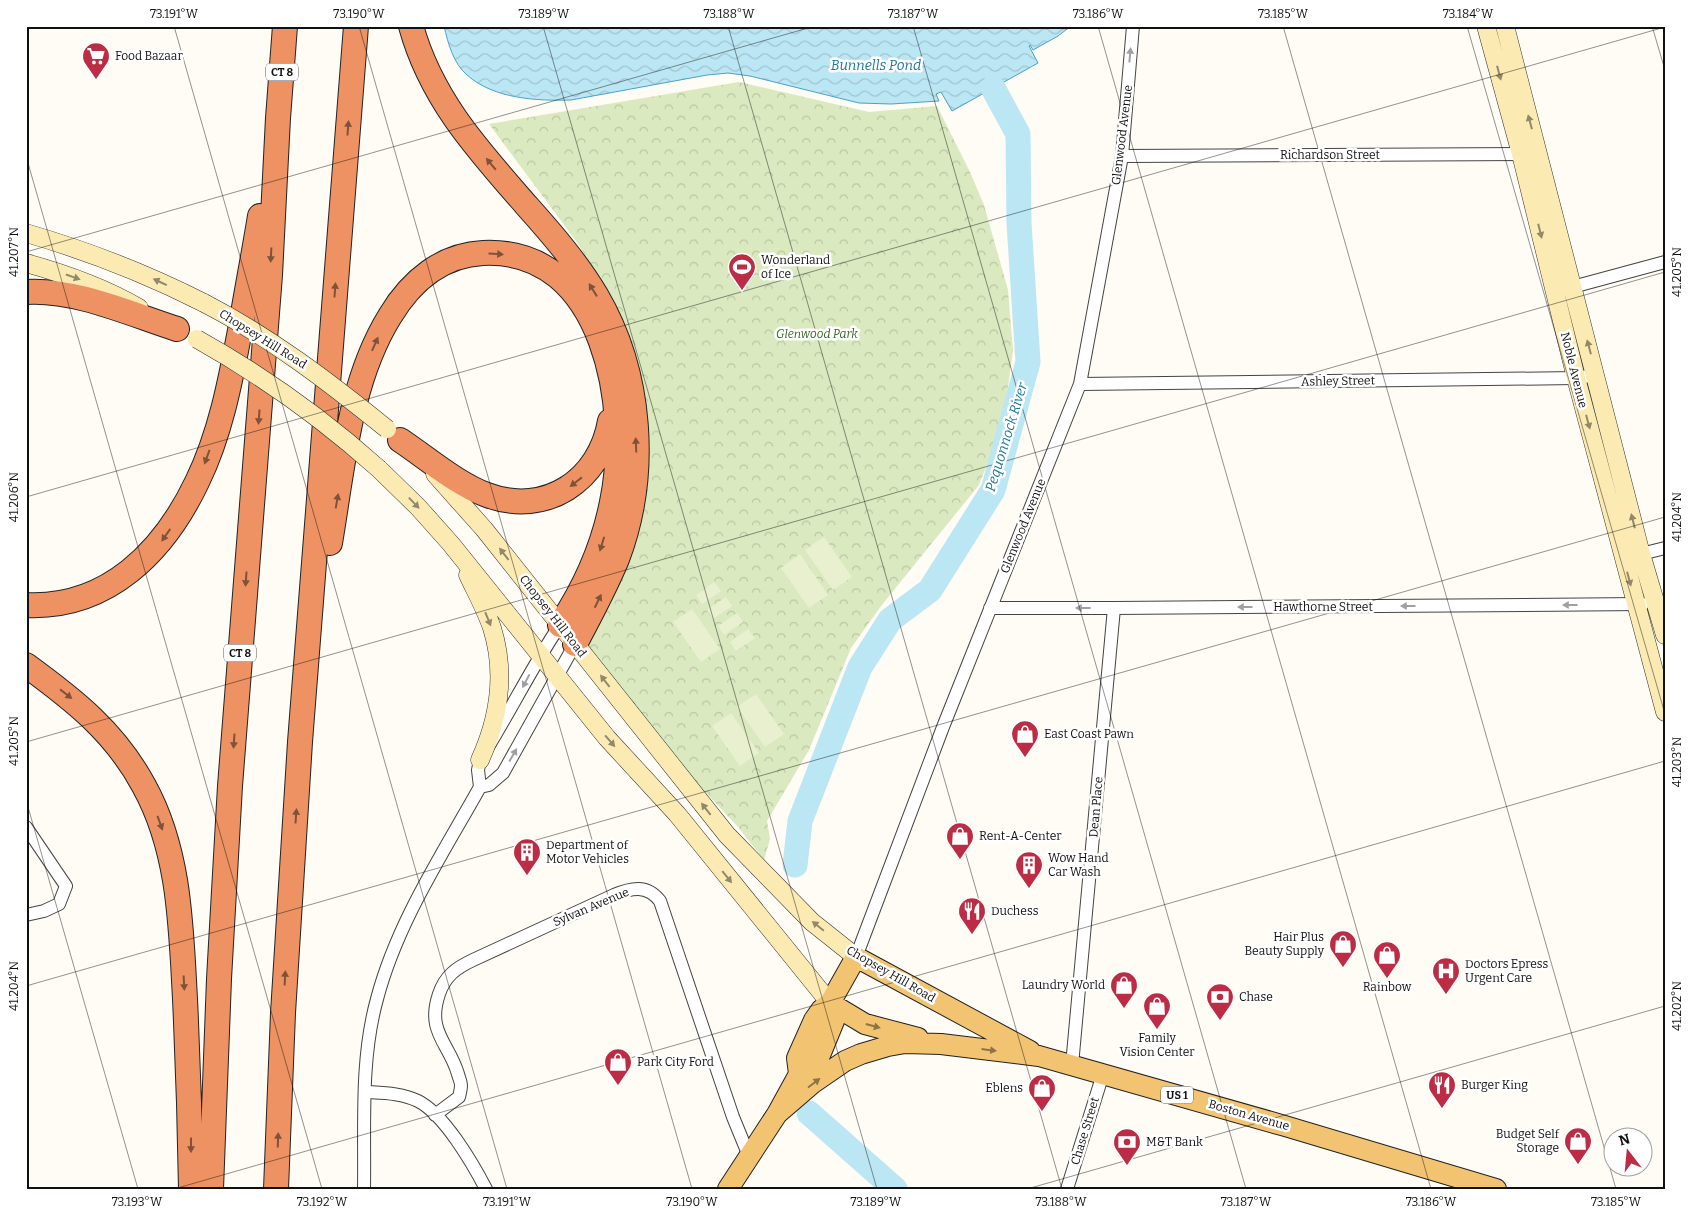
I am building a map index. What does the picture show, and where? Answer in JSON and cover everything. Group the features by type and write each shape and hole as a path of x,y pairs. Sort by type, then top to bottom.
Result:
{"highway":[{"name":"CT 8","path":"211,1189 229,806 270,275 285,26"},
{"path":"276,1189 283,1014 305,687 356,26"},
{"path":"411,26 425,66 450,112 471,140 554,236 587,281 612,326 627,371 633,399 637,450 632,503 617,558 575,644"},
{"path":"26,605 58,604 81,598 103,589 124,576 143,561 160,543 174,523 197,482 216,430 228,388 278,118"},
{"path":"305,687 346,446 366,366 389,316 411,287 440,264 462,256 503,254 531,261 554,274 583,304 598,332 611,375 615,402 617,450 613,500 600,551 575,601 560,625"},
{"path":"26,292 55,293 80,298 187,334"},
{"path":"394,434 462,482 489,496 520,501 550,497 563,492 583,476 592,467 604,446 612,411 611,375"},
{"path":"26,665 76,702 108,734 128,759 144,786 162,828 174,871 178,902 189,1077 191,1189"}],"main road":[{"name":"Noble Avenue","path":"1486,26 1521,154 1576,378 1665,712"},
{"name":"Noble Avenue","path":"1505,26 1641,554 1665,636"},
{"name":"Chopsey Hill Road","path":"26,233 117,263 204,303 298,360 340,390 394,434 468,509 727,835 812,922 856,957 1039,1056"},
{"path":"26,262 100,287 187,334 250,369 296,400 337,432 418,507 451,544 607,738 677,814 830,1003 865,1024 941,1044"},
{"path":"451,544 487,614 492,627 498,657 500,674 498,705 491,733 480,760"},
{"name":"Glenwood Avenue","path":"777,1114 799,1074 797,1063 800,1051 814,1020 821,1010 830,1003 856,957"},
{"name":"US 1","path":"728,1189 777,1114 813,1083 845,1061 888,1046 905,1043 941,1044"},
{"name":"Boston Avenue","path":"941,1044 1039,1056 1315,1134 1496,1189"}],"street":[{"name":"Glenwood Avenue","path":"856,957 990,608 1080,384 1122,156 1133,26"},
{"name":"Richardson Street","path":"1122,156 1538,154"},
{"path":"1555,291 1665,262"},
{"name":"Ashley Street","path":"1080,384 1576,378 1596,375"},
{"path":"1624,558 1665,548"},
{"name":"Hawthorne Street","path":"990,608 1636,604 1656,602"},
{"name":"Dean Place","path":"1072,1065 1114,608"},
{"path":"364,1189 367,1061 372,1023 384,975 414,905 480,787 478,770 480,760 541,654 560,625"},
{"path":"480,787 489,785 503,773 575,644"},
{"path":"26,827 66,886 59,904 44,911 26,915"},
{"name":"Sylvan Avenue","path":"435,1115 459,1097 461,1084 456,1066 443,1045 436,1023 435,1010 439,994 444,982 451,973 473,960 614,895 628,889 640,888 653,893 660,901 733,1117 749,1156"},
{"name":"Chase Street","path":"1067,1189 1103,1074"},
{"path":"366,1092 407,1096 424,1105 435,1115 469,1157 486,1189"}],"green space":[{"name":"Glenwood Park","path":"739,82 869,112 937,106 970,172 984,205 1008,290 1013,351 1003,423 979,485 881,606 851,648 809,750 767,821 770,839 764,860 738,827 611,691 567,634 632,420 620,316 612,297 576,241 489,124"},
{"path":"824,537 852,577 833,590 805,550"},
{"path":"800,554 828,595 809,608 781,568"},
{"path":"714,582 721,591 702,604 696,595"},
{"path":"726,597 732,606 713,619 707,610"},
{"path":"692,609 720,649 701,662 673,622"},
{"path":"737,613 743,622 724,635 718,626"},
{"path":"748,629 755,638 736,651 730,642"},
{"path":"756,694 784,734 765,747 737,707"},
{"path":"731,713 759,753 740,766 712,726"}],"water":[{"name":"Bunnells Pond","path":"444,26 1071,26 1058,36 1033,50 1029,46 1038,63 952,111 941,92 936,94 939,101 891,104 859,103 750,76 728,73 707,75 571,100 516,97 490,89 467,75 455,59 449,46"}],"waterway":[{"name":"Pequonnock River","path":"795,865 800,821 860,667 890,620 930,590 993,490 1028,362 1019,223 1018,134 993,88"},
{"name":"Pequonnock River","path":"809,1113 895,1189"}],"place":[{"name":"Food Bazaar","path":"96,80"},
{"name":"Wonderland of Ice","path":"742,291"},
{"name":"East Coast Pawn","path":"1025,758"},
{"name":"Rent-A-Center","path":"960,860"},
{"name":"Department of Motor Vehicles","path":"527,876"},
{"name":"Wow Hand Car Wash","path":"1029,889"},
{"name":"Duchess","path":"972,935"},
{"name":"Hair Plus Beauty Supply","path":"1343,968"},
{"name":"Rainbow","path":"1387,979"},
{"name":"Doctors Epress Urgent Care","path":"1446,995"},
{"name":"Laundry World","path":"1124,1009"},
{"name":"Chase","path":"1220,1021"},
{"name":"Family Vision Center","path":"1157,1030"},
{"name":"Park City Ford","path":"618,1086"},
{"name":"Burger King","path":"1442,1109"},
{"name":"Eblens","path":"1042,1112"},
{"name":"Budget Self Storage","path":"1578,1165"},
{"name":"M&T Bank","path":"1127,1166"}]}
